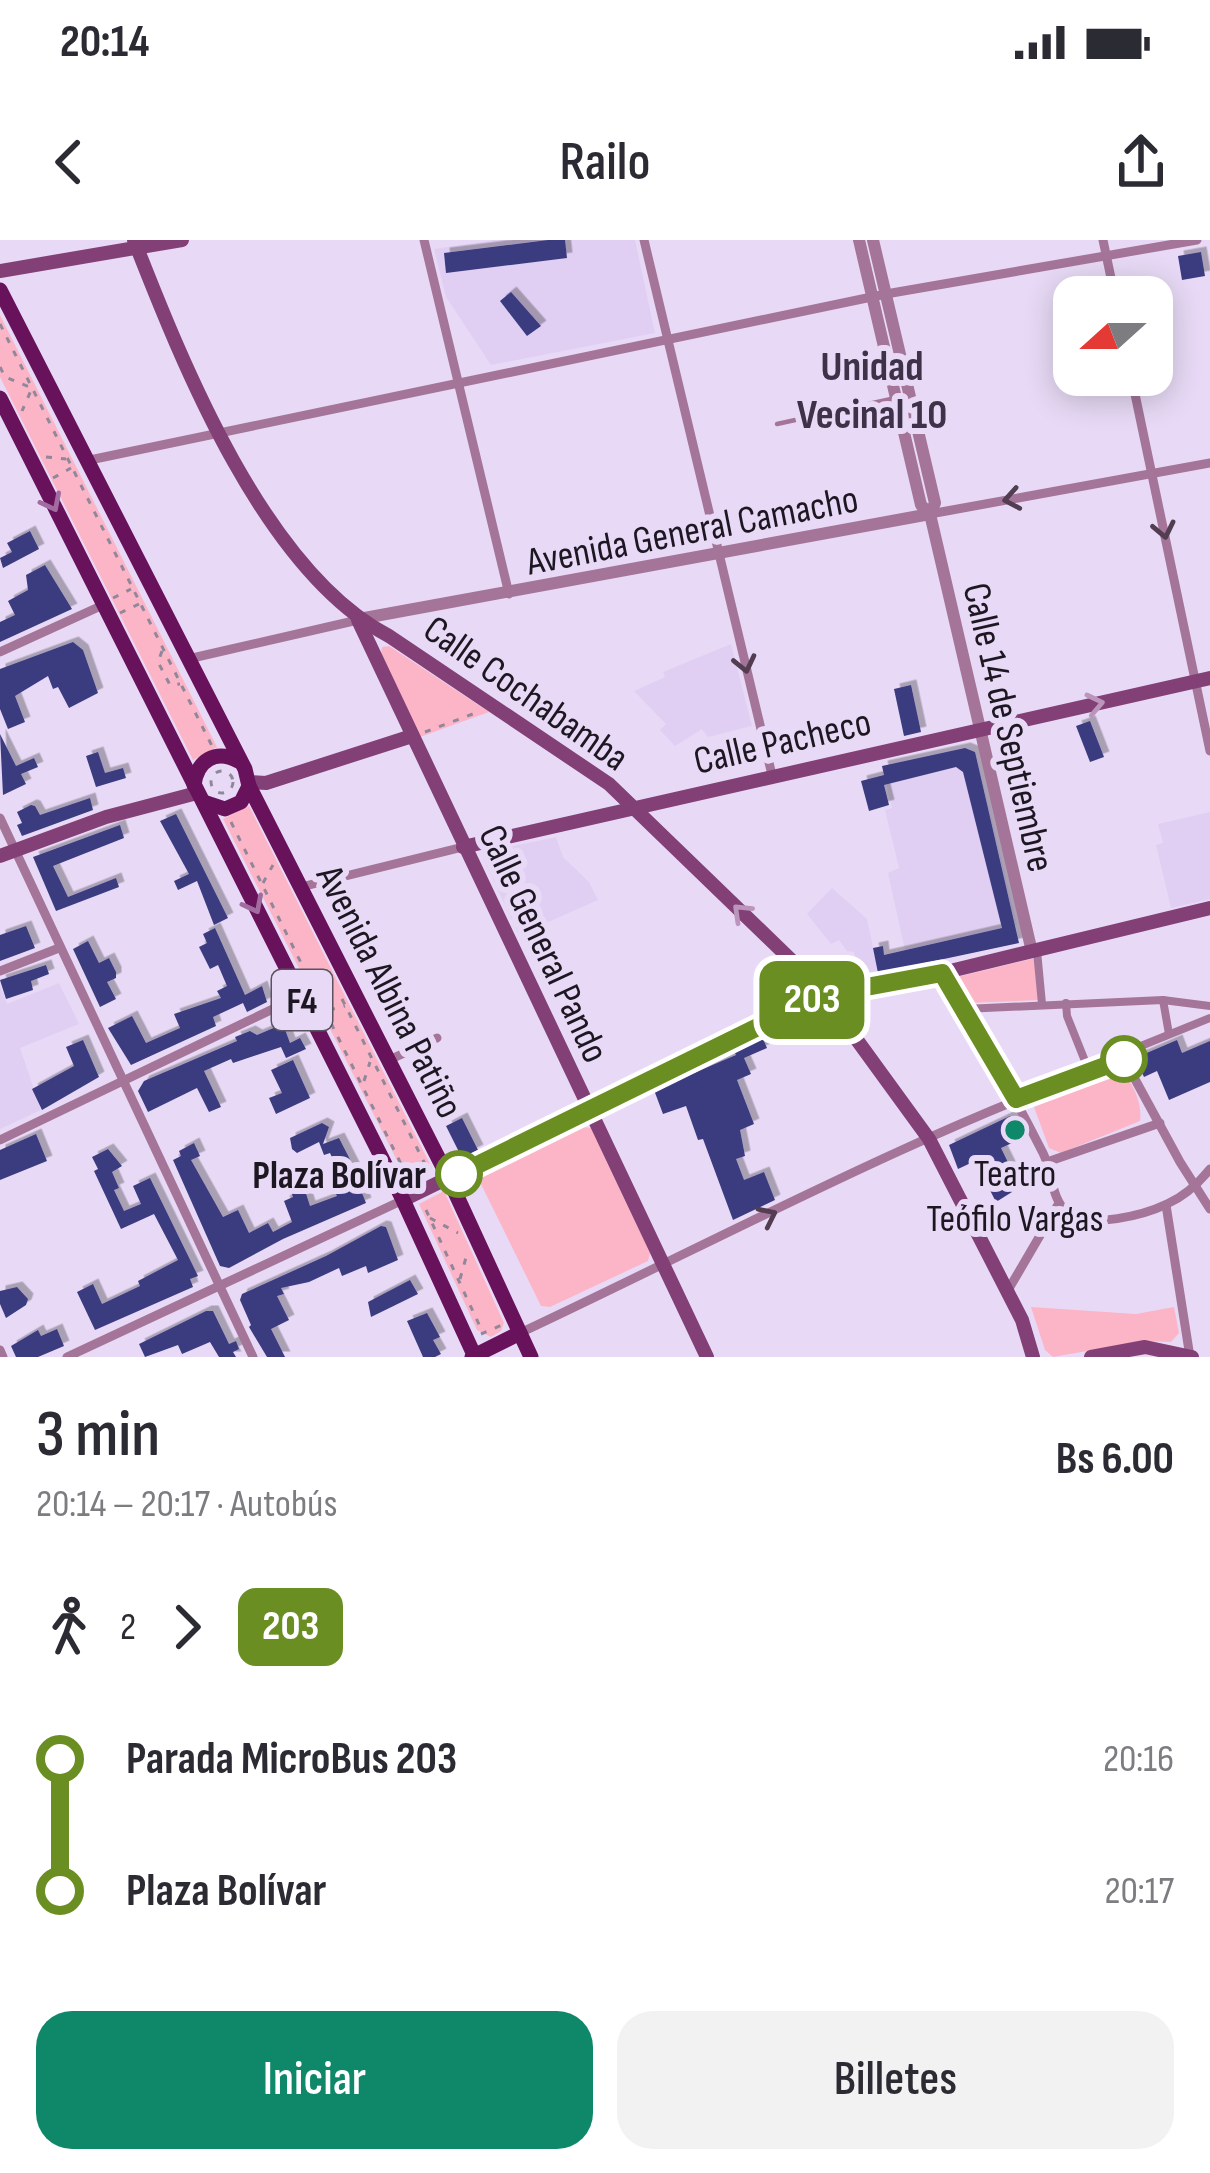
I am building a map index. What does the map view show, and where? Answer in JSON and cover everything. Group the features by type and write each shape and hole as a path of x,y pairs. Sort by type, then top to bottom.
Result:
{"main road":[{"path":"0,271 136,244 182,240"},
{"name":"Calle Cochabamba","path":"136,244 177,346 219,431 281,535 358,620 609,784 817,985 929,1138 1022,1320 1034,1357"},
{"name":"F4","path":"0,290 75,463 187,659 239,762 244,783"},
{"name":"F4","path":"1,401 114,605 198,793 403,1200 474,1357"},
{"name":"Calle General Pando","path":"358,620 707,1357"},
{"name":"Calle Pacheco","path":"463,847 1202,680"},
{"path":"239,762 222,755 205,760 195,774 198,793 208,806 225,809 241,802 244,783 266,783 412,736"},
{"name":"Avenida Albina Patiño","path":"244,783 301,887 380,1059 449,1179 532,1357"},
{"path":"7,853 106,817 198,793"},
{"path":"403,1200 823,995 942,973 1210,908"},
{"path":"474,1357 520,1333"},
{"path":"1090,1357 1145,1347 1190,1357"}],"street":[{"path":"424,240 509,594"},
{"path":"644,240 772,775"},
{"name":"Calle 14 de Septiembre","path":"859,240 879,296 935,503 930,514"},
{"name":"Calle 14 de Septiembre","path":"873,240 896,398 921,506 930,514 1034,951"},
{"path":"1102,240 1111,276"},
{"path":"75,463 667,338 1197,240"},
{"path":"1135,396 1202,680 1210,752"},
{"name":"Avenida General Camacho","path":"187,659 358,620 1210,463"},
{"path":"0,652 114,605"},
{"path":"0,818 7,853 59,948 253,1357"},
{"name":"Calle Pacheco","path":"301,887 463,847"},
{"path":"0,971 59,948"},
{"path":"1034,951 1042,1004"},
{"path":"942,973 1016,1099 1047,1162 1058,1203 1071,1216 1097,1220 1166,1205 1196,1187 1210,1169"},
{"path":"0,1140 300,996"},
{"path":"964,1009 1163,1000 1210,1006"},
{"path":"1163,1000 1168,1034"},
{"path":"1066,1003 1089,1071"},
{"path":"520,1333 929,1138 1124,1059 1131,1050 1210,1018"},
{"path":"380,1059 437,1038"},
{"path":"1124,1059 1210,1209"},
{"path":"1047,1162 1160,1124"},
{"path":"67,1357 403,1200"},
{"path":"1007,1292 1058,1203"},
{"path":"1166,1205 1190,1357"}],"lane":[{"path":"777,424 896,398"}],"path":[{"path":"0,324 75,463 212,747"},
{"path":"0,367 5,377 32,388"},
{"path":"22,411 32,388"},
{"path":"45,457 75,463"},
{"path":"51,478 75,463"},
{"path":"114,605 134,587"},
{"path":"114,605 142,602"},
{"path":"164,650 158,662 170,686 180,684"},
{"path":"412,736 494,706"},
{"path":"230,821 410,1175 405,1177"},
{"path":"262,885 273,865"},
{"path":"324,1012 348,1005"},
{"path":"363,1083 380,1059"},
{"path":"423,1211 482,1334 504,1324"},
{"path":"430,1218 460,1234"},
{"path":"459,1281 467,1251"}],"shaded area":[{"path":"495,240 635,240 655,333 491,365 446,297 434,249"},
{"path":"0,315 217,747 193,760 0,377"},
{"path":"731,644 752,726 708,737 702,729 675,746 660,730 666,724 634,691 665,677 663,672"},
{"path":"389,646 489,712 420,737 381,654 382,647"},
{"path":"965,748 976,753 1017,925 905,950 888,873 899,868 885,810 892,808 882,766"},
{"path":"249,806 432,1168 423,1178 407,1180 223,819"},
{"path":"1210,812 1210,899 1171,908 1156,845 1163,843 1158,824"},
{"path":"556,837 563,857 589,882 598,900 519,935 483,858 491,851"},
{"path":"832,888 867,919 879,976 860,981 854,952 839,940 831,944 807,914"},
{"path":"1035,958 1040,1000 968,1003 957,977"},
{"path":"59,983 79,1024 20,1048 41,1110 0,1129 0,986 7,1004"},
{"path":"1120,1069 1136,1093 1140,1121 1061,1153 1049,1148 1034,1107 1037,1099"},
{"name":"Plaza Bolívar","path":"583,1127 591,1128 650,1253 648,1261 550,1307 541,1306 479,1180 481,1174"},
{"path":"444,1191 504,1323 491,1337 477,1330 419,1204"},
{"path":"1031,1307 1136,1314 1174,1307 1179,1333 1171,1342 1144,1341 1053,1357 1045,1350"}],"building":[{"path":"565,240 567,258 446,273 444,253"},
{"path":"1201,252 1205,276 1182,280 1178,256"},
{"path":"511,292 541,326 527,336 500,301"},
{"path":"30,531 39,549 3,568 0,558 12,552 7,543"},
{"path":"45,565 72,609 0,642 0,622 15,615 8,601 28,590 26,575"},
{"path":"73,642 83,650 98,693 69,708 48,676 15,696 25,722 8,729 0,709 0,669"},
{"path":"911,685 921,732 904,736 894,689"},
{"path":"1090,721 1104,757 1090,762 1076,726"},
{"path":"0,734 16,766 34,758 38,767 21,774 26,784 3,795"},
{"path":"965,748 975,752 1019,943 878,973 873,948 883,946 884,955 1002,928 963,772 956,767 884,785 889,805 869,811 861,781 884,775 882,766"},
{"path":"98,752 105,773 123,768 126,778 96,787 86,756"},
{"path":"90,798 93,810 22,836 17,812 31,805 40,815"},
{"path":"176,814 228,918 214,925 197,881 178,890 174,881 189,874 160,821"},
{"path":"120,825 124,838 53,866 68,897 116,878 119,887 56,911 33,857"},
{"path":"26,926 35,948 0,961 0,935"},
{"path":"215,928 245,995 262,986 267,1002 247,1012 243,1003 213,1017 216,1026 131,1065 108,1028 132,1016 146,1043 180,1028 174,1014 221,998 217,991 227,986 218,965 210,969 199,947 207,943 203,934"},
{"path":"88,941 99,963 109,958 116,972 116,978 107,982 116,999 100,1007 73,949"},
{"path":"46,965 49,974 31,981 33,990 6,999 0,980"},
{"path":"283,1024 290,1043 300,1038 306,1049 286,1058 281,1047 204,1071 221,1107 209,1112 197,1088 148,1112 138,1091 144,1081 237,1041 235,1037 250,1031 257,1035"},
{"path":"763,1039 767,1048 744,1058 751,1074 737,1080 754,1124 740,1130 745,1156 736,1159 744,1180 764,1172 775,1200 733,1220 686,1106 663,1114 654,1090"},
{"path":"83,1040 99,1077 42,1110 32,1089 74,1066 66,1047"},
{"path":"1177,1040 1182,1053 1210,1041 1210,1082 1169,1100 1157,1071 1144,1077 1135,1058"},
{"path":"293,1060 310,1098 276,1114 269,1098 282,1093 271,1070"},
{"path":"1010,1116 1025,1137 1001,1148 1020,1187 996,1202 975,1161 958,1169 949,1145"},
{"path":"462,1118 478,1150 462,1158 446,1126"},
{"path":"322,1123 329,1127 323,1144 339,1138 361,1181 366,1203 229,1268 220,1266 173,1160 181,1156 179,1151 194,1143 200,1156 191,1160 223,1217 238,1210 249,1233 268,1223 273,1232 292,1222 284,1201 293,1197 288,1183 301,1178 310,1206 346,1188 330,1153 324,1155 319,1142 297,1153 292,1149 290,1138"},
{"path":"36,1134 47,1161 0,1180 0,1150"},
{"path":"108,1149 122,1166 112,1172 124,1211 141,1204 133,1186 150,1178 198,1276 190,1279 193,1287 95,1330 77,1292 93,1284 102,1304 178,1260 154,1214 121,1229 94,1171 98,1169 92,1157"},
{"path":"386,1227 398,1260 368,1273 366,1266 342,1276 339,1268 281,1288 284,1294 277,1296 289,1320 271,1329 285,1357 267,1357 249,1327 242,1294"},
{"path":"410,1280 418,1294 371,1317 368,1302"},
{"path":"17,1287 28,1299 26,1305 6,1318 0,1291"},
{"path":"213,1311 229,1344 236,1341 236,1357 219,1357 210,1342 182,1354 178,1345 145,1357 139,1344"},
{"path":"427,1313 440,1337 433,1340 441,1354 435,1357 423,1357 407,1321"},
{"path":"57,1329 64,1346 38,1357 16,1357 11,1346 38,1330 41,1336"}],"bus line":[{"name":"203","path":"459,1174 823,995 942,973 1016,1099 1124,1059"}],"place":[{"name":"Teatro Teófilo Vargas","path":"1015,1130"},
{"name":"Plaza Bolívar","path":"459,1174"}],"district":[{"name":"Unidad Vecinal 10","path":"872,389"}]}
